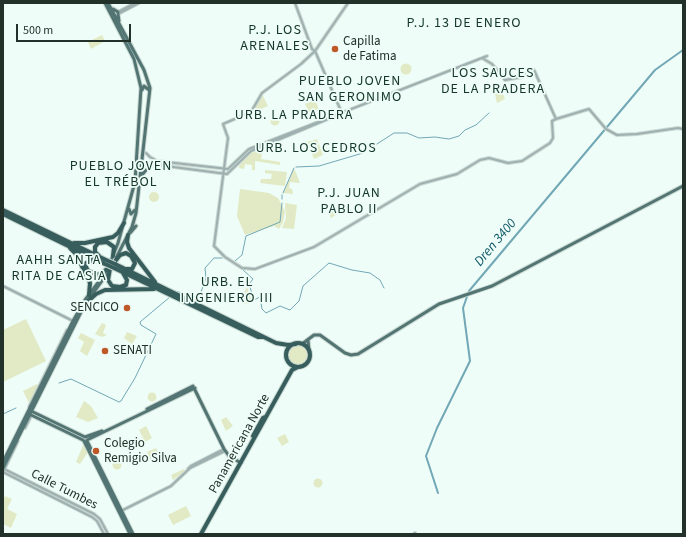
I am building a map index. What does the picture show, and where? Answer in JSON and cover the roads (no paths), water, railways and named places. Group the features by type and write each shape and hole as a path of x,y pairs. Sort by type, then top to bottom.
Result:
{"highway":[{"path":"3,210 97,260"},
{"path":"3,214 105,261"},
{"path":"68,244 85,243 111,237 118,233 124,223"},
{"path":"128,235 127,242 131,250 149,276 162,289 258,337 264,337"},
{"path":"114,256 114,247 112,244 107,242 101,242 94,249 96,253 112,267 122,270 264,337 280,344 288,345 296,344 302,344 309,350 309,360 305,365 298,367 290,364 286,357 289,348 296,344"},
{"path":"68,244 76,254 90,283 89,294"},
{"path":"126,253 133,258 135,265 132,269 122,270 126,277 127,283 122,286 114,287 109,282 112,267 119,256 126,253"},
{"path":"105,261 90,260 86,263 86,267 88,271 99,274 112,267"},
{"path":"86,302 96,294 105,290 146,288 162,289"},
{"name":"Panamericana Norte","path":"199,534 292,370 298,367"}],"main road":[{"path":"108,4 115,12 118,13 119,38"},
{"path":"108,4 114,20 118,24 136,65 141,96"},
{"path":"74,322 86,302 112,267 134,220 138,202 150,93 146,74 108,4"},
{"path":"138,80 141,96"},
{"path":"138,202 134,212 131,214 129,212 136,174 141,96 144,86 148,87 150,93"},
{"path":"144,148 146,153"},
{"path":"140,178 146,170"},
{"path":"302,344 314,335 322,336 345,353 356,355 440,304 492,286 683,186"},
{"path":"3,462 89,294 112,267 130,204"},
{"path":"128,235 136,226"},
{"path":"308,340 309,350"},
{"path":"85,439 194,387 225,450 240,462"},
{"path":"29,412 85,439 130,533"},
{"path":"3,471 29,412"}],"street":[{"path":"118,13 135,3"},
{"path":"118,13 139,3"},
{"path":"295,3 312,49 315,51 342,113"},
{"path":"348,3 315,51 301,64 262,93 251,112 222,124 228,138 214,246 225,257 242,268 251,270 314,247 426,181 457,174 480,160 489,158 508,163 522,161 550,144 553,138 552,121 556,119 589,109 605,128 617,135 637,134 678,128 683,129"},
{"path":"146,170 151,166 158,165 224,174 249,149 487,56"},
{"path":"482,58 492,64 505,80 522,77 534,71 556,119"},
{"path":"146,153 150,158 157,161 229,170"},
{"path":"3,286 74,322"},
{"path":"3,459 29,412"},
{"path":"120,511 174,484 191,466 225,450"},
{"name":"Calle Tumbes","path":"3,471 92,517 97,521 104,534"},
{"name":"Calle Tumbes","path":"3,471 94,514 100,519 108,534"}],"waterway":[{"name":"Dren 3400","path":"438,493 426,456 437,428 470,361 463,308 469,291 655,70 683,50"},
{"path":"296,167 319,166 363,153 394,133 407,133 419,138 435,137 449,139 459,136 465,130 476,125 489,113"},
{"path":"283,193 294,168"},
{"path":"235,261 242,255 246,236 280,222 282,203"},
{"path":"175,291 197,297 201,292 206,278 205,268 214,258 222,258"},
{"path":"242,269 253,279 249,284 254,300 260,297 262,309 266,313 280,306 290,310 299,301 303,286 329,263 352,270 370,273 380,280 384,288"},
{"path":"59,383 71,379 119,402 121,401 135,378 156,334 141,325 140,322 170,297"},
{"path":"3,414 16,408"}],"place":[{"name":"Capilla de Fatima","path":"335,49"},
{"name":"SENCICO","path":"127,308"},
{"name":"SENATI","path":"105,351"},
{"name":"Colegio Remigio Silva","path":"96,451"}],"district":[{"name":"P.J. 13 DE ENERO","path":"464,24"},
{"name":"P.J. LOS ARENALES","path":"275,40"},
{"name":"LOS SAUCES DE LA PRADERA","path":"493,82"},
{"name":"PUEBLO JOVEN SAN GERONIMO","path":"350,90"},
{"name":"URB. LA PRADERA","path":"294,116"},
{"name":"URB. LOS CEDROS","path":"316,149"},
{"name":"PUEBLO JOVEN EL TRÉBOL","path":"121,176"},
{"name":"P.J. JUAN PABLO II","path":"349,202"},
{"name":"AAHH SANTA RITA DE CASIA","path":"59,270"},
{"name":"URB. EL INGENIERO III","path":"227,292"}]}
